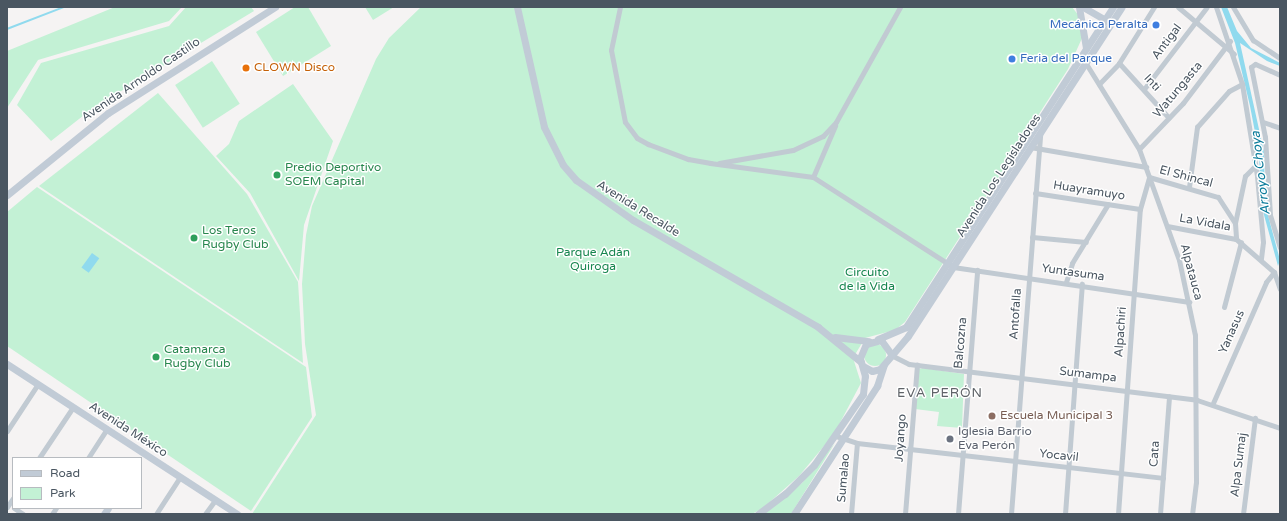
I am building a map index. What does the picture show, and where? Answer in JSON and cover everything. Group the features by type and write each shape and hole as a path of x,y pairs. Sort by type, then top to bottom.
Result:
{"main road":[{"name":"Avenida Arnoldo Castillo","path":"7,195 108,112 275,7"},
{"name":"Avenida Recalde","path":"517,7 544,127 560,159 576,180 615,209 830,335 862,364"},
{"path":"1080,7 1086,48"},
{"path":"1083,7 1108,21"},
{"path":"1089,7 1096,7"},
{"name":"Avenida Los Legisladores","path":"891,354 908,336 1042,115 1108,21 1114,7"},
{"name":"Avenida Los Legisladores","path":"878,339 906,327 950,265 1041,130 1082,60 1086,48 1108,21 1122,7"},
{"name":"Avenida Recalde","path":"830,335 850,341 869,341"},
{"path":"758,514 800,481 836,436 863,394 862,350 869,341 878,339 886,342 891,354 884,365 877,386 794,514"},
{"name":"Avenida México","path":"7,364 107,429 142,456 180,477 237,514"},
{"path":"862,364 874,371 884,365"}],"street":[{"path":"620,7 611,50 625,122 637,138 648,144 710,163 813,177 950,265"},
{"path":"813,177 836,122 900,7"},
{"path":"1099,84 1119,63 1154,7"},
{"path":"1178,7 1234,54"},
{"name":"Antigal","path":"1144,89 1207,7"},
{"path":"1216,7 1230,41 1242,84 1255,166 1263,242 1261,259"},
{"path":"1233,7 1253,40 1280,58"},
{"name":"Watungasta","path":"1139,150 1169,118 1230,41"},
{"name":"Alpatauca","path":"1082,60 1099,84 1139,150 1167,226 1189,302 1195,335 1197,400 1196,482 1192,514"},
{"name":"Inti","path":"1119,63 1169,118"},
{"path":"1280,75 1255,64 1251,72 1262,122 1267,199 1280,248"},
{"path":"1189,187 1197,127 1229,91 1242,84"},
{"name":"Antofalla","path":"1011,514 1028,277 1042,115"},
{"path":"710,163 793,150 823,136 836,122"},
{"path":"1262,122 1280,128"},
{"name":"El Shincal","path":"1030,147 1146,167"},
{"path":"1235,223 1245,176 1255,166"},
{"name":"El Shincal","path":"1149,177 1189,187 1218,197 1235,223 1238,240 1224,307"},
{"name":"Alpachiri","path":"1118,514 1140,209 1149,177"},
{"name":"Huayramuyo","path":"1035,193 1140,209"},
{"path":"1066,282 1072,263 1108,204"},
{"name":"La Vidala","path":"1167,226 1238,240 1278,271"},
{"path":"1032,237 1086,242"},
{"name":"Yuntasuma","path":"950,265 1134,291 1189,302"},
{"name":"Balcozna","path":"958,514 977,270"},
{"path":"1278,271 1280,289"},
{"name":"Yanasus","path":"1212,404 1266,282 1278,271"},
{"path":"1065,514 1082,284"},
{"name":"Sumampa","path":"891,354 904,363 1197,400 1255,418 1280,428"},
{"name":"Joyango","path":"905,514 917,364"},
{"path":"7,431 38,384"},
{"name":"Cata","path":"1160,514 1169,396"},
{"path":"40,457 73,407"},
{"name":"Alpa Sumaj","path":"1243,514 1255,418"},
{"path":"89,457 107,429"},
{"name":"Yocavil","path":"836,436 843,440 857,443 1163,478"},
{"name":"Sumalao","path":"851,514 857,443"},
{"path":"156,514 180,477"},
{"path":"206,514 215,500"}],"green space":[{"path":"115,7 182,7 169,21 38,60 7,108 7,51"},
{"path":"186,7 251,7 254,11 93,108 51,141 17,105 41,63 169,26"},
{"path":"295,7 308,7 331,46 283,76 256,32"},
{"path":"365,7 394,7 373,20"},
{"name":"Parque Adán Quiroga","path":"421,7 1072,7 1079,16 1083,36 1068,69 905,322 895,330 865,338 853,358 861,383 834,434 799,476 763,508 752,514 252,514 316,415 305,344 302,284 306,235 312,206 376,59 389,38"},
{"path":"212,61 240,104 203,128 175,85"},
{"name":"Predio Deportivo SOEM Capital","path":"293,84 333,141 304,225 299,281 250,193 216,156 229,144 239,121"},
{"name":"Los Teros Rugby Club","path":"158,93 247,194 298,282 303,363 39,186"},
{"name":"Catamarca Rugby Club","path":"37,187 306,367 312,417 251,511 7,346 7,212"},
{"path":"875,344 883,347 886,355 883,363 875,366 867,363 864,355 867,347"},
{"path":"923,368 964,374 962,428 937,426 939,412 915,409 919,369"},
{"path":"835,443 791,514 763,514 802,483"}],"water":[{"name":"Arroyo Choya","path":"1221,7 1227,7 1237,31 1251,48 1280,63 1280,66 1267,61 1240,43 1264,152 1265,204 1280,260 1278,266 1261,204 1259,153 1250,106 1235,43"},
{"path":"92,253 99,258 89,273 81,268"}],"waterway":[{"path":"7,29 64,7"}],"place":[{"name":"Mecánica Peralta","path":"1156,25"},
{"name":"Feria del Parque","path":"1012,59"},
{"name":"CLOWN Disco","path":"246,68"},
{"name":"Predio Deportivo SOEM Capital","path":"277,175"},
{"name":"Los Teros Rugby Club","path":"194,238"},
{"name":"Catamarca Rugby Club","path":"156,357"},
{"name":"Escuela Municipal 3","path":"992,416"},
{"name":"Iglesia Barrio Eva Perón","path":"950,439"}],"district":[{"name":"EVA PERÓN","path":"940,393"}],"park label":[{"name":"Circuito de la Vida","path":"867,280"}]}
